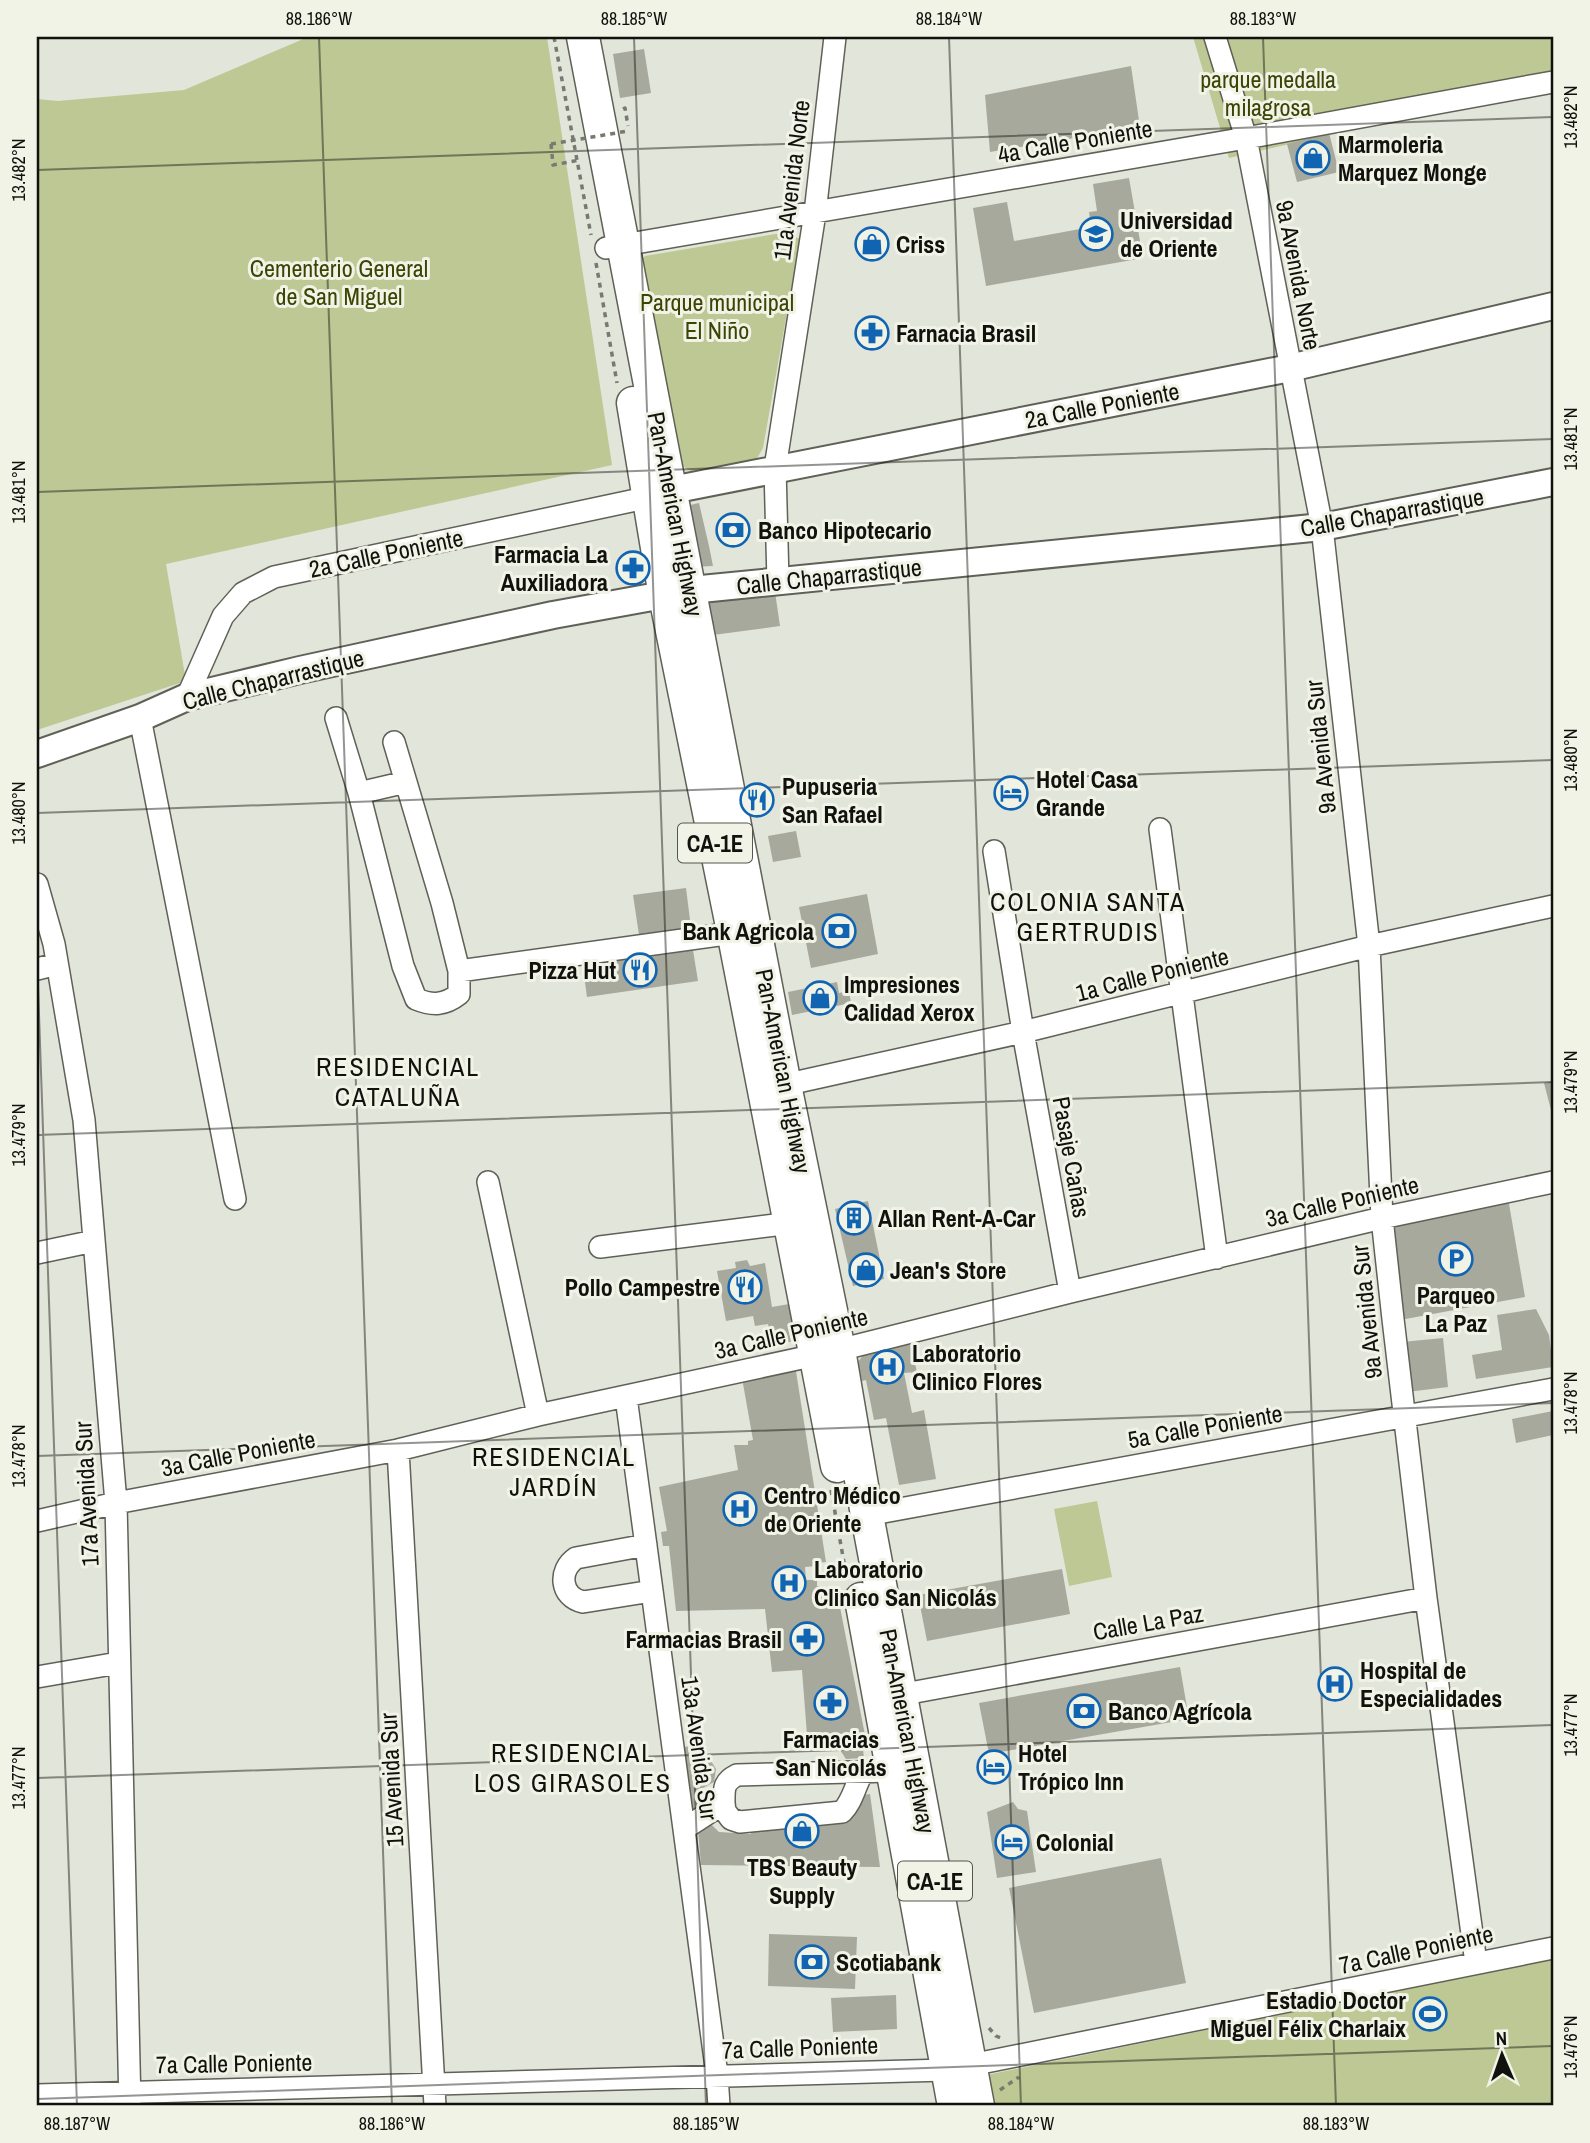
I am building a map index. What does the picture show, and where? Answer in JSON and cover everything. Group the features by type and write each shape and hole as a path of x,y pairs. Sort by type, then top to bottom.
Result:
{"highway":[{"name":"Pan-American Highway","path":"566,37 583,158 678,593 828,1352 958,2069 954,2106"},
{"name":"Pan-American Highway","path":"583,37 604,248"},
{"name":"Pan-American Highway","path":"678,593 734,936 774,1087 790,1226 828,1352 867,1515 890,1697 878,1772 958,2069 987,2100"}],"main road":[{"name":"2a Calle Poniente","path":"657,493 1290,368 1553,306"},
{"name":"Calle Chaparrastique","path":"37,754 141,718 187,697 540,618 678,593 1322,527 1553,482"}],"street":[{"name":"11a Avenida Norte","path":"778,581 775,468 815,213 835,37"},
{"name":"9a Avenida Norte","path":"1215,37 1245,138 1322,527"},
{"name":"4a Calle Poniente","path":"604,248 1553,82"},
{"name":"2a Calle Poniente","path":"187,697 223,616 243,593 274,577 657,493"},
{"name":"9a Avenida Sur","path":"1322,527 1369,946 1382,1218 1426,1598 1476,1963"},
{"path":"141,718 235,1199"},
{"path":"337,718 400,954 416,999 428,1004 448,1003 459,994 459,971 442,903 394,742"},
{"path":"359,793 406,782"},
{"path":"1160,829 1217,1258"},
{"name":"Pasaje Cañas","path":"994,850 1023,1032 1070,1292"},
{"name":"17a Avenida Sur","path":"37,884 47,966 84,1120 116,1503 130,2099"},
{"name":"1a Calle Poniente","path":"774,1087 1023,1032 1369,946 1553,906"},
{"path":"459,971 726,934 734,936"},
{"path":"488,1182 538,1415"},
{"name":"3a Calle Poniente","path":"37,1521 116,1503 398,1450 538,1415 828,1352 1382,1218 1553,1182"},
{"path":"600,1247 783,1224 790,1226"},
{"path":"37,1253 94,1241"},
{"name":"5a Calle Poniente","path":"867,1515 1553,1389"},
{"name":"13a Avenida Sur","path":"626,1397 719,2106"},
{"name":"15 Avenida Sur","path":"398,1450 435,2096"},
{"path":"646,1545 576,1558 569,1563 565,1572 565,1583 573,1600 583,1602 652,1591"},
{"name":"Calle La Paz","path":"890,1697 1426,1598"},
{"path":"37,1677 118,1662"},
{"path":"878,1772 856,1784 849,1805 842,1812 740,1822 731,1819 725,1811 723,1788 728,1780 737,1775 878,1772"},
{"path":"684,1829 724,1803"},
{"name":"7a Calle Poniente","path":"37,2095 130,2099 435,2096 717,2075 958,2069 1553,1948"}],"path":[{"path":"554,37 604,248 619,391"},
{"path":"583,158 554,165 551,144 628,131"},
{"path":"987,2100 1019,2077"}],"green space":[{"name":"Cementerio General de San Miguel","path":"308,37 547,37 612,465 166,564 186,681 37,730 37,99 58,101 184,90"},
{"name":"parque medalla milagrosa","path":"1193,37 1553,37 1553,83 1229,158"},
{"name":"Parque municipal El Niño","path":"787,232 800,239 763,448 756,460 691,471 674,461 637,264 645,256"},
{"path":"1097,1501 1112,1577 1069,1586 1054,1509"},
{"name":"Estadio Doctor Miguel Félix Charlaix","path":"1553,1959 1553,2106 978,2106 972,2078"}],"building":[{"path":"644,49 651,93 620,98 613,54"},
{"path":"1131,66 1140,127 990,152 985,95"},
{"name":"Marmoleria Marquez Monge","path":"1329,133 1339,172 1297,182 1287,144"},
{"name":"Universidad de Oriente","path":"1129,178 1143,258 986,286 973,208 1007,202 1014,241 1091,227 1089,212 1097,211 1093,184"},
{"path":"699,503 713,566 693,567 681,507"},
{"name":"Farmacia La Auxiliadora","path":"641,552 646,580 626,584 621,556"},
{"path":"775,592 780,626 713,635 708,601"},
{"name":"Pupuseria San Rafael","path":"770,791 772,806 745,810 743,795"},
{"path":"796,831 801,857 773,862 768,836"},
{"path":"686,888 691,928 639,935 633,895"},
{"name":"Bank Agricola","path":"867,894 878,954 811,968 799,907"},
{"name":"Pizza Hut","path":"692,944 698,981 587,997 582,960"},
{"name":"Impresiones Calidad Xerox","path":"837,982 839,993 849,991 851,1003 792,1015 788,992"},
{"path":"1553,1081 1553,1114 1552,1114 1544,1083"},
{"name":"Parqueo La Paz","path":"1508,1198 1525,1297 1400,1320 1389,1220"},
{"path":"868,1201 884,1279 853,1286 835,1209"},
{"name":"Pollo Campestre","path":"747,1260 750,1266 765,1263 772,1307 795,1303 801,1340 772,1345 768,1324 755,1326 753,1316 726,1321 717,1271 736,1268 735,1262"},
{"path":"1536,1309 1549,1335 1553,1367 1476,1379 1472,1355 1502,1350 1497,1315"},
{"path":"1443,1338 1448,1387 1407,1392 1402,1342"},
{"path":"910,1344 917,1372 904,1373 912,1413 924,1410 936,1479 899,1485 886,1418 874,1420 866,1380 862,1381 858,1362 863,1355"},
{"name":"Centro Médico de Oriente","path":"795,1365 826,1562 805,1567 806,1580 817,1580 817,1586 823,1586 824,1604 839,1602 865,1735 807,1735 802,1670 772,1672 765,1609 676,1611 669,1546 663,1546 661,1532 667,1531 659,1487 738,1470 734,1445 748,1445 748,1441 753,1440 742,1378"},
{"path":"1553,1411 1553,1435 1516,1443 1512,1419"},
{"path":"1062,1569 1070,1614 927,1641 918,1595"},
{"name":"Banco Agrícola","path":"1180,1667 1189,1719 989,1754 979,1703"},
{"path":"862,1742 864,1758 846,1759 836,1744"},
{"path":"701,1745 716,1769 714,1782 701,1789 703,1811 692,1815 684,1747"},
{"path":"870,1794 880,1867 701,1865 698,1830 709,1822 719,1832 751,1834 751,1827 824,1823 855,1796"},
{"name":"Colonial","path":"1013,1802 1018,1809 1027,1811 1036,1872 997,1878 987,1812"},
{"path":"1161,1858 1186,1983 1034,2013 1009,1888"},
{"name":"Scotiabank","path":"769,1934 857,1937 855,1989 768,1986"},
{"path":"896,1995 897,2029 833,2032 831,1998"}],"place":[{"name":"Marmoleria Marquez Monge","path":"1313,158"},
{"name":"Universidad de Oriente","path":"1096,234"},
{"name":"Criss","path":"872,244"},
{"name":"Farnacia Brasil","path":"872,333"},
{"name":"Banco Hipotecario","path":"733,530"},
{"name":"Farmacia La Auxiliadora","path":"633,568"},
{"name":"Hotel Casa Grande","path":"1011,793"},
{"name":"Pupuseria San Rafael","path":"757,800"},
{"name":"Bank Agricola","path":"839,931"},
{"name":"Pizza Hut","path":"640,970"},
{"name":"Impresiones Calidad Xerox","path":"820,998"},
{"name":"Allan Rent-A-Car","path":"854,1218"},
{"name":"Parqueo La Paz","path":"1456,1259"},
{"name":"Jean's Store","path":"866,1270"},
{"name":"Pollo Campestre","path":"745,1287"},
{"name":"Laboratorio Clinico Flores","path":"887,1367"},
{"name":"Centro Médico de Oriente","path":"740,1509"},
{"name":"Laboratorio Clinico San Nicolás","path":"789,1583"},
{"name":"Farmacias Brasil","path":"807,1639"},
{"name":"Hospital de Especialidades","path":"1335,1684"},
{"name":"Farmacias San Nicolás","path":"831,1703"},
{"name":"Banco Agrícola","path":"1084,1711"},
{"name":"Hotel Trópico Inn","path":"994,1767"},
{"name":"TBS Beauty Supply","path":"802,1831"},
{"name":"Colonial","path":"1012,1842"},
{"name":"Scotiabank","path":"812,1962"},
{"name":"Estadio Doctor Miguel Félix Charlaix","path":"1430,2014"}],"district":[{"name":"COLONIA SANTA GERTRUDIS","path":"1088,916"},
{"name":"RESIDENCIAL CATALUÑA","path":"398,1081"},
{"name":"RESIDENCIAL JARDÍN","path":"554,1471"},
{"name":"RESIDENCIAL LOS GIRASOLES","path":"573,1767"}]}
